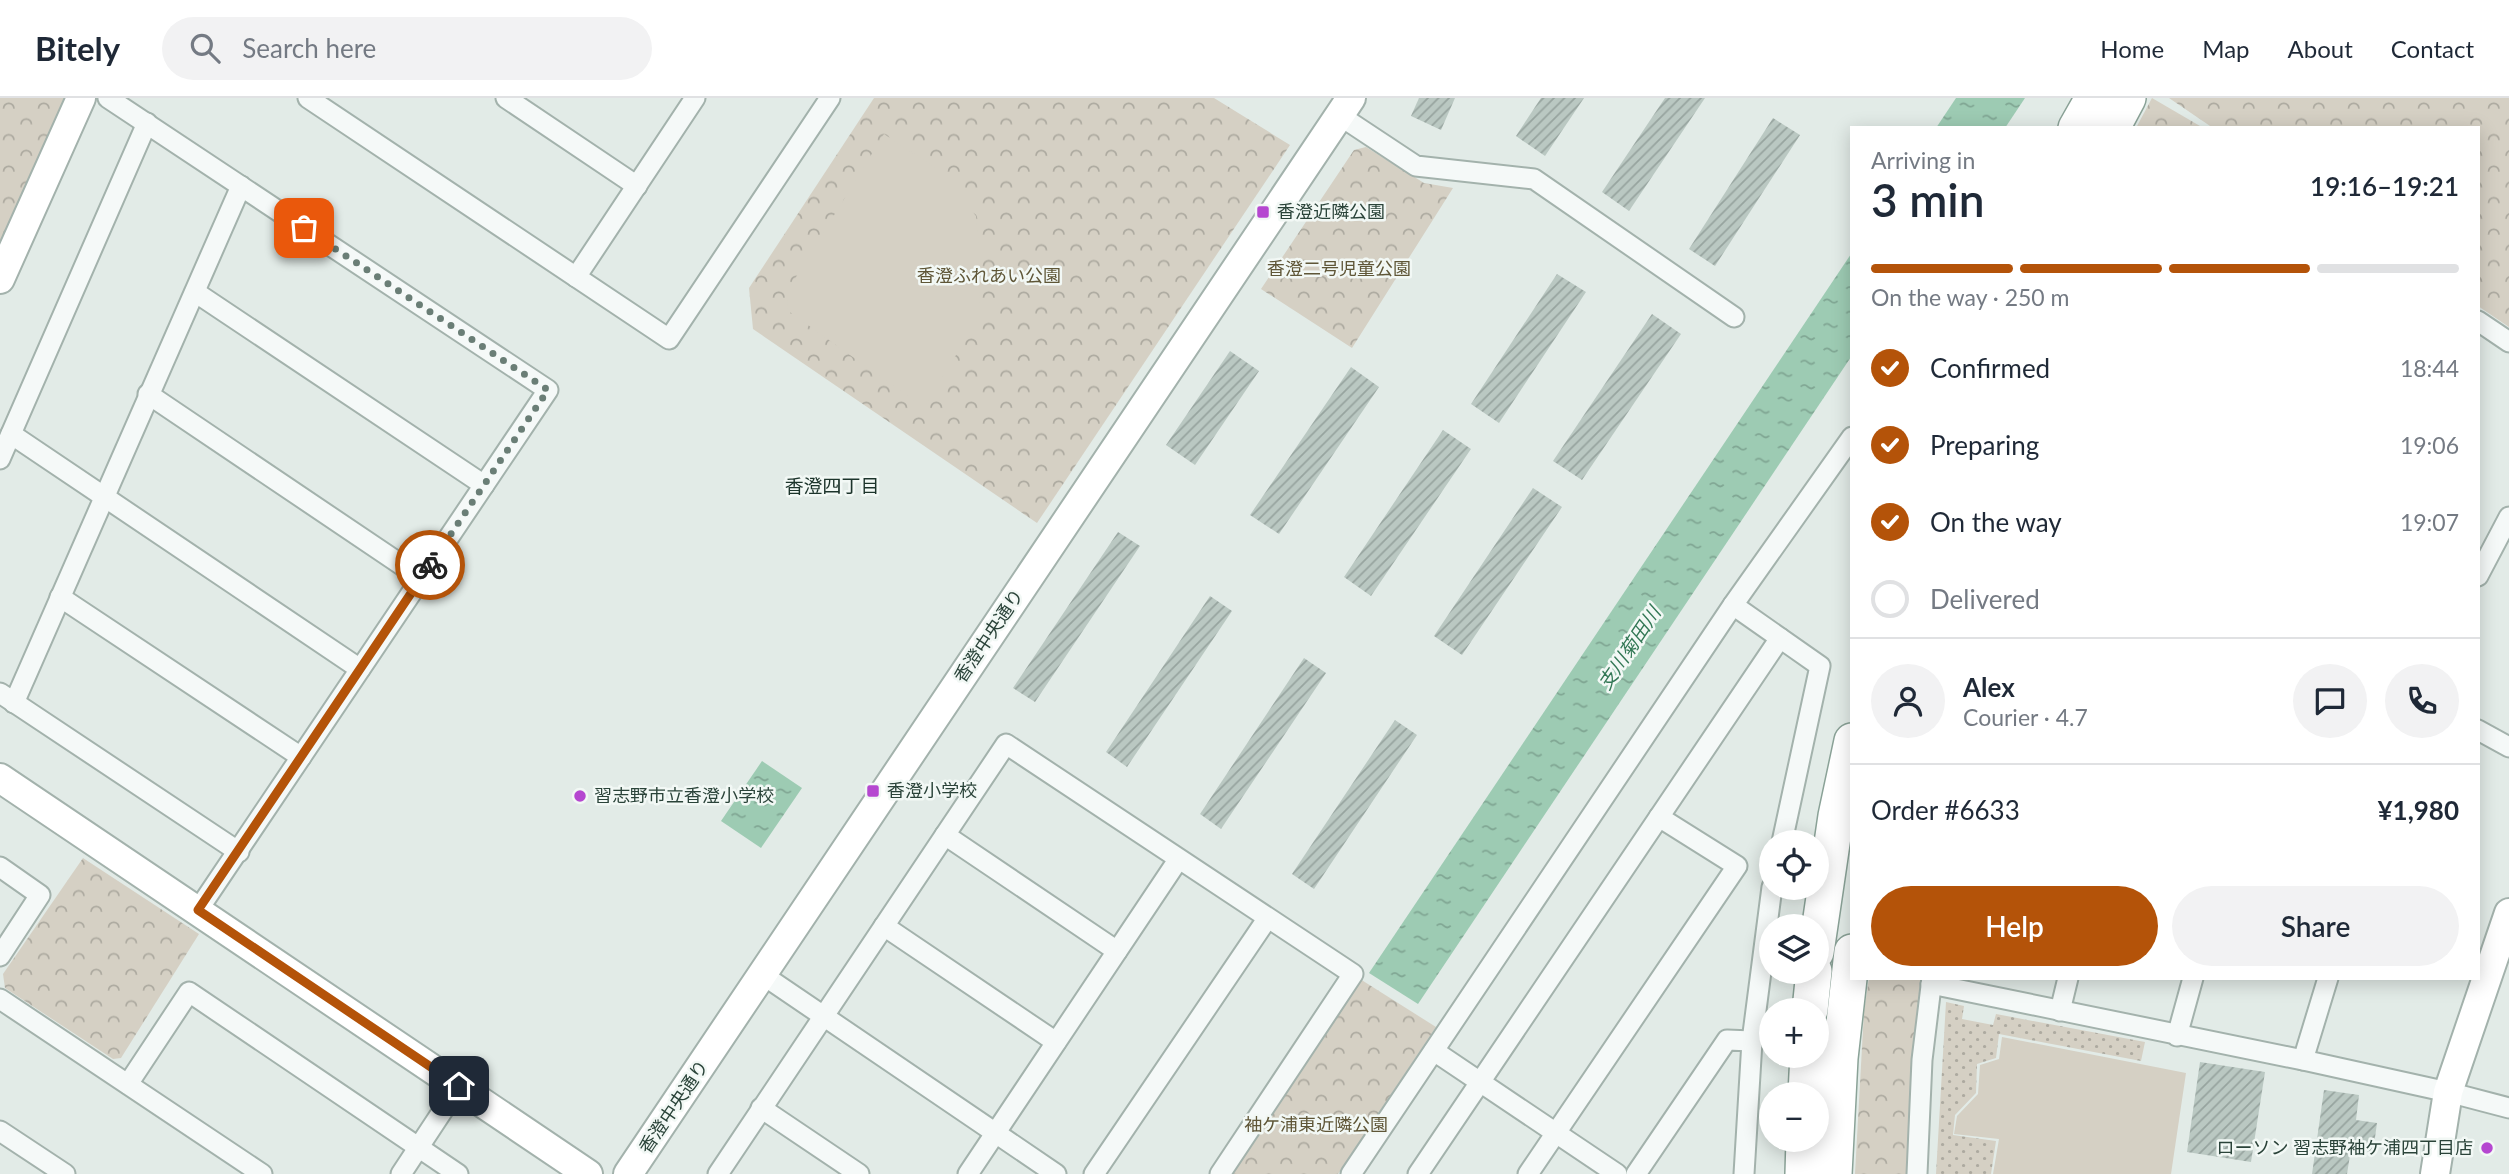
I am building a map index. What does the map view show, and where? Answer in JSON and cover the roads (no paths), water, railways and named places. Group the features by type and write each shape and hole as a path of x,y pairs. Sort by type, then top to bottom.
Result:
{"highway":[{"path":"2077,126 2093,98"},
{"path":"2113,126 2129,98"},
{"path":"1822,914 1836,816 1850,750"},
{"path":"1834,1174 1840,1058 1850,970"},
{"path":"1803,1174 1804,1152"}],"street":[{"path":"0,279 80,98"},
{"path":"108,98 548,390 198,910"},
{"path":"308,98 669,339 830,98"},
{"path":"506,98 637,186"},
{"path":"576,277 695,98"},
{"path":"1345,106 1416,166 1534,179 1734,317"},
{"name":"香澄中央通り","path":"628,1174 1345,106"},
{"path":"0,459 147,123"},
{"path":"239,852 7,698 60,597 241,186"},
{"path":"195,292 484,485"},
{"path":"2480,322 2509,342"},
{"path":"148,394 421,578"},
{"path":"11,433 360,669"},
{"path":"1351,1174 1733,606 1850,440"},
{"path":"2480,572 2509,517"},
{"path":"60,597 301,757"},
{"path":"1733,606 1820,666 1785,830"},
{"path":"1418,1174 1780,638"},
{"path":"2480,731 2509,747"},
{"path":"718,1174 1006,744 1353,974 1220,1174"},
{"path":"0,778 588,1174"},
{"path":"1528,1174 1737,866 1659,817"},
{"path":"945,835 1117,951"},
{"path":"968,1174 1178,860"},
{"path":"0,867 40,895 0,957"},
{"path":"1744,1174 1752,1041 1770,900"},
{"path":"2435,1174 2448,1091 2509,913"},
{"path":"1094,1174 1267,919"},
{"path":"884,926 1056,1042"},
{"path":"763,975 1056,1174"},
{"path":"2060,1011 2068,980"},
{"path":"2177,1036 2192,980"},
{"path":"2303,1060 2327,980"},
{"path":"1917,1174 1922,1060 1931,981 2177,1036 2448,1091 2509,1108"},
{"path":"128,1084 189,992 458,1174"},
{"path":"0,999 262,1174"},
{"path":"1636,1174 1727,1040 1752,1041"},
{"path":"1434,1051 1617,1174"},
{"path":"401,1174 459,1086"},
{"path":"761,1108 859,1174"},
{"path":"0,1130 65,1174"}],"water":[{"path":"1956,98 2025,98 2006,126 1937,126"},
{"name":"支川菊田川","path":"1850,255 1850,358 1418,1004 1369,973"},
{"path":"762,761 802,788 761,848 721,821"}],"place":[{"name":"香澄近隣公園","path":"1263,212"},
{"name":"香澄小学校","path":"873,791"},
{"name":"習志野市立香澄小学校","path":"580,796"},
{"name":"ローソン 習志野袖ケ浦四丁目店","path":"2487,1148"}],"district":[{"name":"香澄四丁目","path":"832,486"}],"park label":[{"name":"香澄二号児童公園","path":"1339,269"},
{"name":"香澄ふれあい公園","path":"989,276"},
{"name":"袖ケ浦東近隣公園","path":"1316,1125"}]}
